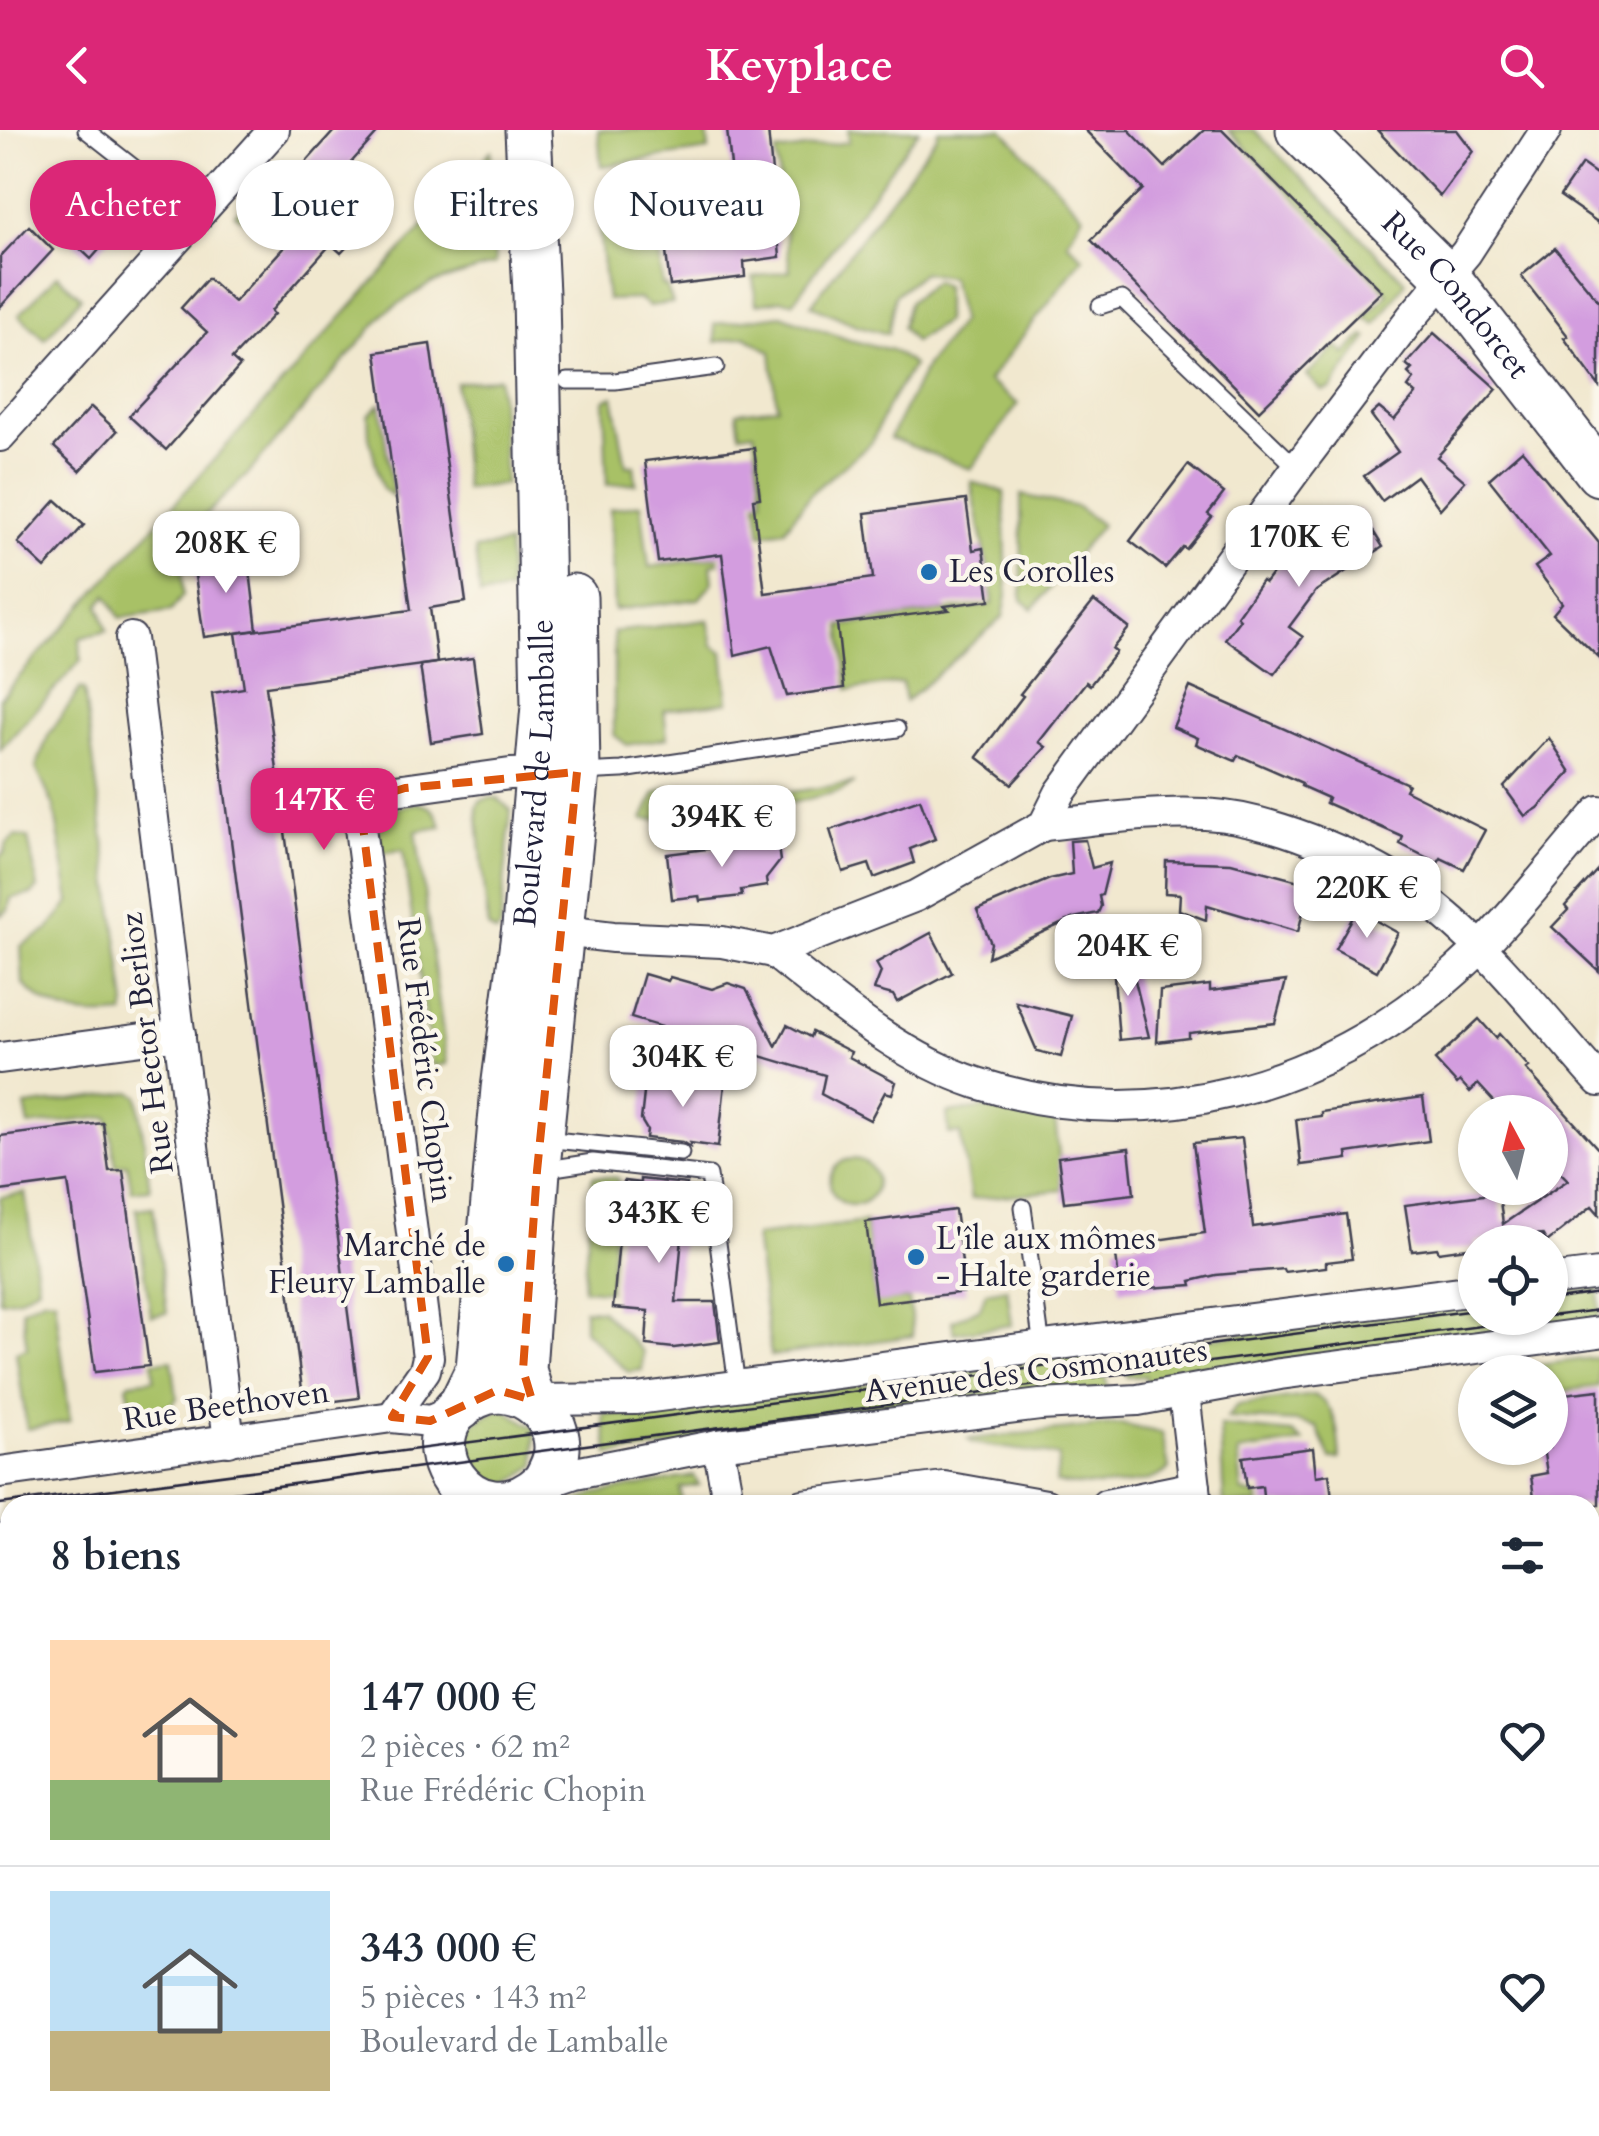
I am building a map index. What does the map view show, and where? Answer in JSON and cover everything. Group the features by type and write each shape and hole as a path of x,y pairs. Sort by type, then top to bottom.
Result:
{"street":[{"path":"216,196 274,130"},
{"name":"Boulevard de Lamballe","path":"528,130 545,652 558,772 544,929 538,1155 523,1370 532,1400"},
{"name":"Boulevard de Lamballe","path":"557,130 578,707 558,772"},
{"name":"Rue Condorcet","path":"1299,130 1447,277 1599,473"},
{"path":"1044,825 1060,793 1297,468 1447,277 1546,130"},
{"path":"0,436 167,250"},
{"name":"Rue Hector Berlioz","path":"130,638 229,1441"},
{"name":"Rue Frédéric Chopin","path":"392,1417 425,1370 428,1357 358,812 360,802 374,793 558,772"},
{"path":"544,929 722,942 773,952 862,1021 921,1057 975,1082 1057,1101 1121,1106 1194,1100 1246,1090 1326,1060 1412,1008 1479,949 1599,811"},
{"path":"773,952 916,896 1044,825 1154,814 1240,818 1277,827 1382,870 1431,903 1479,949 1599,1080"},
{"name":"Boulevard de Lamballe","path":"460,1408 479,1368 502,1105 544,929"},
{"path":"0,1058 180,1034"},
{"path":"1568,1278 1599,1274"},
{"name":"Avenue des Cosmonautes","path":"532,1400 636,1400 1458,1292"},
{"name":"Avenue des Cosmonautes","path":"538,1494 574,1473 718,1445 1040,1405 1123,1402 1184,1394 1263,1376 1599,1332"},
{"path":"462,1495 445,1464 442,1446 447,1424 460,1408 481,1393 498,1390 532,1400 544,1411 555,1432 555,1462 538,1494"},
{"path":"1184,1394 1196,1495"},
{"name":"Rue Beethoven","path":"0,1472 392,1417 430,1420 460,1408"},
{"path":"718,1445 727,1495"}],"lane":[{"path":"86,130 124,160"},
{"path":"1100,306 1122,299 1297,468"},
{"path":"567,381 615,381 716,367"},
{"path":"558,772 622,770 897,729"},
{"path":"538,1155 682,1153"},
{"path":"538,1155 709,1175 738,1386"},
{"path":"1023,1208 1042,1347"}],"highlighted area":[{"path":"577,772 537,1171 523,1370 532,1400 498,1390 430,1421 392,1417 428,1357 360,802 405,788"}],"green space":[{"path":"598,130 707,130 709,150 642,160 600,160"},
{"path":"848,130 919,130 793,302 756,304 753,277 790,271 788,250 800,250 800,160 777,160 776,152 849,142"},
{"path":"938,130 1003,130 1083,215 1067,242 1083,258 988,381 1018,404 971,469 890,438 926,366 961,321 951,278 923,272 895,295 888,334 811,305"},
{"path":"1228,130 1254,130 1406,282 1376,324 1364,318 1388,293"},
{"path":"414,237 414,250 495,250 495,264 430,284 386,312 247,475 182,537 183,595 171,611 120,618 107,595 99,605 107,631 80,638 81,660 0,750 0,698"},
{"path":"601,250 659,250 662,285 673,303 648,306 640,299 607,300"},
{"path":"57,275 81,297 45,339 19,315"},
{"path":"934,281 945,286 945,321 914,342 902,327 909,302"},
{"path":"781,315 849,340 892,350 913,365 887,407 872,442 812,492 784,530 761,534 757,502 763,499 754,432 740,434 737,412 777,407 771,352 745,336 716,342 714,324"},
{"path":"1364,336 1368,338 1331,389 1322,391 1307,375 1337,346 1345,354"},
{"path":"499,378 505,484 465,489 456,383"},
{"path":"613,396 626,465 634,465 636,483 607,485 604,400"},
{"path":"380,404 393,496 383,489 369,436 368,415"},
{"path":"971,482 1004,492 1007,595 1003,617 905,702 902,683 848,690 841,626 993,604"},
{"path":"1021,495 1077,507 1101,525 1033,609 1022,600"},
{"path":"641,504 649,567 718,557 719,563 711,565 713,582 699,599 614,610 610,509"},
{"path":"508,544 509,591 480,596 475,549"},
{"path":"708,620 713,645 723,652 728,702 664,710 667,738 627,745 614,735 614,632"},
{"path":"80,689 84,690 126,1005 124,1014 69,1012 46,1002 23,984 21,946 48,930 70,902 54,807 36,768 48,736"},
{"path":"855,783 841,791 709,823 643,819 655,793 669,787 675,808"},
{"path":"489,798 497,798 511,810 500,929 496,933 488,927 477,807"},
{"path":"417,803 434,810 442,827 416,831 447,1064 432,1066 403,850 379,853 384,818 396,809"},
{"path":"16,836 28,838 38,888 32,894 11,898 8,910 0,916 0,855"},
{"path":"131,1092 138,1096 150,1189 132,1191 127,1164 116,1166 108,1117 29,1126 25,1106"},
{"path":"984,1108 1055,1119 1063,1190 971,1199 960,1133 949,1134 947,1113"},
{"path":"853,1159 869,1166 876,1182 869,1198 853,1205 837,1198 830,1182 837,1166"},
{"path":"593,1176 618,1178 609,1291 583,1289"},
{"path":"25,1193 38,1286 19,1298 0,1301 0,1197"},
{"path":"153,1207 167,1313 151,1316 136,1209"},
{"path":"866,1222 876,1302 909,1299 913,1336 771,1356 755,1236"},
{"path":"1599,1286 1599,1318 1568,1322 1568,1290"},
{"path":"1007,1288 1012,1325 954,1333 952,1321 980,1308 986,1292"},
{"path":"45,1298 55,1299 70,1421 27,1429 16,1352 27,1348 22,1309"},
{"path":"1458,1305 1458,1335 1473,1335 1229,1368 1147,1388 1145,1376 1127,1377 1123,1350"},
{"path":"584,1309 601,1310 643,1352 642,1370 628,1372 584,1330"},
{"path":"1103,1353 1108,1392 609,1455 603,1414 658,1412"},
{"path":"1599,1357 1599,1386 1568,1390 1568,1361"},
{"path":"172,1360 177,1398 170,1406 133,1412 127,1386 130,1382 154,1379 153,1362"},
{"path":"1314,1395 1332,1414 1340,1459 1331,1459 1317,1427 1299,1422 1227,1418 1237,1405"},
{"path":"502,1408 535,1428 536,1465 505,1487 470,1474 465,1447 466,1431"},
{"path":"1120,1424 1162,1433 1169,1469 1132,1484 1056,1483 1059,1456 972,1443 968,1439"},
{"path":"1220,1426 1292,1433 1303,1442 1238,1452 1242,1492 1254,1495 1223,1495"},
{"path":"694,1476 699,1485 680,1488 681,1495 594,1494"}],"building":[{"path":"335,130 380,130 353,160 308,160"},
{"path":"727,130 768,130 771,160 730,160"},
{"path":"1085,130 1129,130 1165,167 1204,130 1222,130 1382,291 1259,411 1091,240 1143,189"},
{"path":"1377,130 1457,130 1473,151 1440,196"},
{"path":"1582,164 1599,176 1599,223 1560,196"},
{"path":"29,226 30,250 53,250 0,307 0,257"},
{"path":"1555,248 1599,302 1599,386 1564,338 1568,336 1521,276"},
{"path":"81,250 99,250 91,259"},
{"path":"281,250 326,250 232,359 240,366 166,450 129,416 207,332 181,308 208,278 234,302"},
{"path":"666,250 779,250 780,257 744,262 745,277 670,286"},
{"path":"1434,333 1497,389 1437,457 1465,481 1440,509 1416,476 1382,501 1364,476 1398,452 1371,415 1379,408 1394,420 1416,394 1408,387 1414,379 1406,364"},
{"path":"430,344 466,602 430,608 437,663 266,686 359,1398 304,1405 212,693 244,688 236,633 411,610 376,352"},
{"path":"91,407 117,431 80,471 54,447"},
{"name":"Les Corolles","path":"754,448 760,498 753,499 765,593 873,578 865,513 966,500 973,550 983,548 990,600 944,606 949,610 837,624 844,688 787,696 771,646 735,655 722,554 658,562 645,461"},
{"path":"1522,450 1599,543 1599,658 1553,614 1562,603 1535,567 1550,556 1489,479"},
{"path":"1188,465 1224,493 1208,514 1212,517 1165,568 1130,541"},
{"path":"56,500 84,525 45,568 18,543"},
{"path":"1359,509 1383,547 1316,591 1289,627 1303,637 1274,674 1225,639 1262,581 1265,583 1284,558"},
{"path":"248,554 257,630 204,637 193,562"},
{"path":"1094,601 1129,628 1090,685 1086,682 1039,742 1046,747 1012,784 977,757 1023,696 1020,694"},
{"path":"473,658 483,734 431,742 420,665"},
{"path":"1190,687 1408,784 1405,790 1485,830 1464,869 1441,858 1438,863 1400,844 1403,837 1326,803 1328,798 1301,786 1302,783 1238,755 1235,761 1196,744 1198,738 1173,727"},
{"path":"1549,738 1571,772 1538,808 1525,816 1504,787"},
{"path":"920,799 935,839 910,849 914,863 874,878 869,864 843,872 830,830"},
{"path":"777,840 780,861 766,879 767,886 741,890 742,896 700,901 699,896 672,899 667,854"},
{"path":"1085,840 1092,868 1110,863 1098,913 1074,918 988,957 991,943 977,910 1050,879 1072,874 1070,841"},
{"path":"1166,861 1231,863 1310,884 1298,932 1207,905 1206,920 1179,910 1180,894 1165,893"},
{"path":"1599,868 1599,971 1552,927"},
{"path":"1357,910 1398,933 1377,971 1335,949"},
{"path":"931,933 952,973 897,1002 893,995 874,990 881,972 876,963"},
{"path":"1127,948 1149,1037 1119,1040 1112,951"},
{"path":"644,974 712,989 728,983 746,989 776,1046 787,1025 810,1037 812,1032 896,1082 892,1094 885,1092 870,1120 821,1094 825,1075 631,1018"},
{"path":"1286,981 1275,1023 1189,1033 1189,1038 1157,1042 1160,991 1210,985 1210,991"},
{"path":"1016,1002 1072,1016 1061,1057 1037,1051"},
{"path":"1479,1019 1496,1038 1499,1034 1549,1095 1488,1095 1478,1084 1470,1092 1435,1060"},
{"path":"646,1075 725,1084 718,1147 690,1143 690,1147 682,1142 646,1138 647,1130 641,1120"},
{"path":"1423,1097 1429,1141 1347,1153 1348,1159 1301,1165 1296,1119"},
{"path":"1568,1116 1599,1150 1599,1214 1592,1206 1568,1225 1458,1225 1458,1249 1412,1251 1405,1205 1458,1198 1458,1205 1501,1205 1503,1224 1531,1205 1568,1205"},
{"path":"103,1123 109,1171 123,1170 149,1366 95,1372 68,1182 0,1191 0,1136"},
{"path":"1242,1138 1253,1227 1346,1214 1352,1259 1284,1272 1283,1269 1216,1275 1191,1281 1192,1285 1120,1290 1115,1246 1205,1233 1193,1143"},
{"path":"1129,1148 1134,1194 1064,1202 1058,1157"},
{"path":"640,1179 687,1184 676,1302 715,1302 720,1342 674,1348 646,1345 648,1311 613,1308 624,1181 640,1183"},
{"name":"L'île aux mômes - Halte garderie","path":"955,1210 966,1292 876,1303 866,1222"},
{"path":"1599,1390 1599,1495 1534,1495 1531,1476 1547,1473 1546,1465 1568,1465 1568,1394"},
{"path":"1313,1448 1316,1476 1329,1474 1332,1495 1263,1495 1262,1486 1247,1488 1243,1457"}],"tram line":[{"path":"1568,1297 1599,1293"},
{"path":"1568,1314 1599,1310"},
{"path":"68,1495 1458,1312"},
{"path":"210,1495 1458,1329"}],"place":[{"name":"Les Corolles","path":"929,572"},
{"name":"L'île aux mômes - Halte garderie","path":"916,1257"},
{"name":"Marché de Fleury Lamballe","path":"506,1264"}]}
